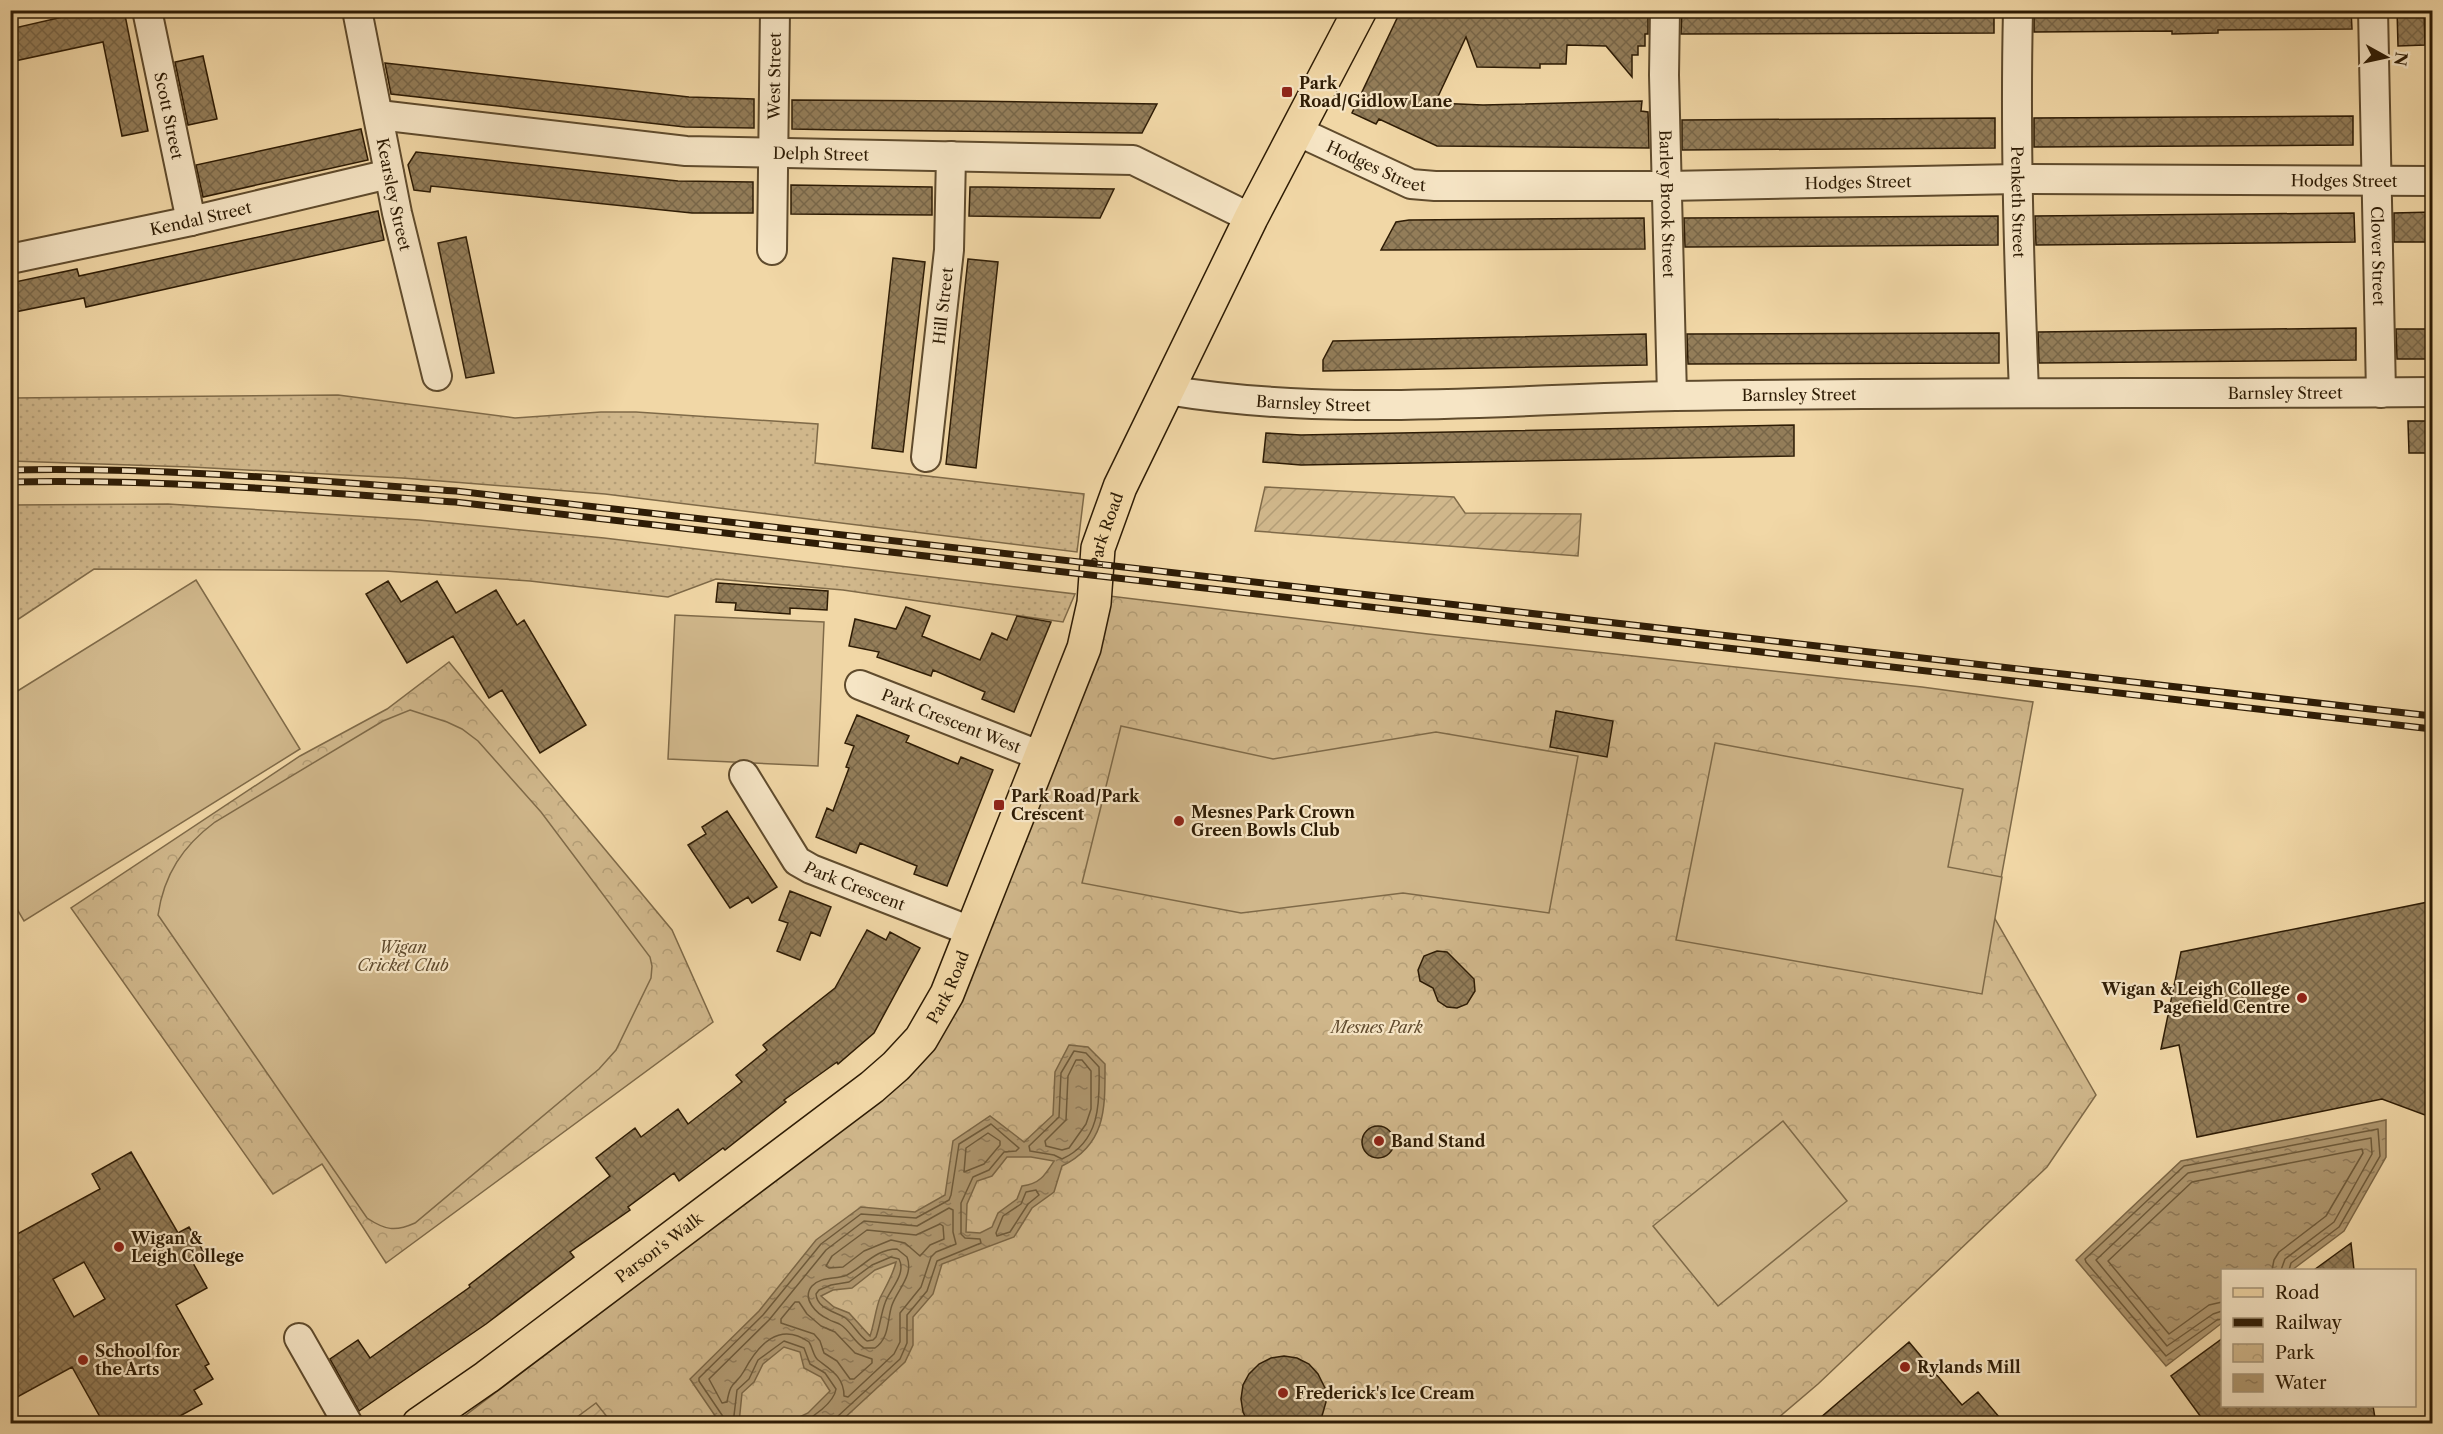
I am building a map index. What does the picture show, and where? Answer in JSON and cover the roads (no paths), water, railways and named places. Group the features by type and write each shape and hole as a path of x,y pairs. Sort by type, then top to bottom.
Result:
{"main road":[{"name":"Park Road","path":"896,1066 921,1039 936,1015 973,932 1090,628 1098,548 1107,521 1167,390 1251,218 1360,10"},
{"name":"Parson's Walk","path":"419,1424 487,1377 872,1087 896,1066"}],"street":[{"name":"Scott Street","path":"147,10 191,221"},
{"name":"Kearsley Street","path":"357,10 389,174 437,376"},
{"name":"West Street","path":"772,250 775,10"},
{"name":"Barley Brook Street","path":"1665,10 1664,75 1672,396"},
{"name":"Penketh Street","path":"2018,10 2018,179 2024,392"},
{"name":"Clover Street","path":"2373,10 2381,393"},
{"name":"Delph Street","path":"379,115 686,151 1133,160 1251,218"},
{"name":"Hodges Street","path":"1297,131 1411,184 1436,186 1668,186 2018,179 2433,181"},
{"name":"Hill Street","path":"926,457 949,249 951,156"},
{"name":"Kendal Street","path":"10,259 191,221 389,174"},
{"name":"Barnsley Street","path":"1167,390 1200,396 1302,405 1672,396 2024,392 2433,392"},
{"name":"Park Crescent West","path":"860,685 1041,756"},
{"name":"Park Crescent","path":"744,775 797,861 810,869 973,932"},
{"path":"299,1338 348,1424"}],"water":[{"path":"1069,1045 1088,1047 1105,1064 1105,1095 1100,1123 1095,1135 1088,1147 1062,1166 1054,1192 1032,1208 1014,1237 942,1264 933,1294 913,1317 913,1345 905,1362 839,1423 787,1423 808,1413 830,1391 821,1377 804,1368 800,1352 784,1347 763,1364 754,1382 742,1393 739,1423 720,1423 690,1379 759,1311 816,1240 861,1207 915,1212 945,1195 953,1141 990,1116 1024,1142 1053,1115 1055,1072","holes":["1007,1157 1031,1157 1054,1161 1038,1181 1022,1186 1017,1199 998,1213 992,1227 980,1233 966,1232 967,1204 977,1181 992,1176","896,1262 879,1302 870,1336 849,1313 834,1307 821,1296 833,1290 852,1288 875,1270"]},
{"path":"2386,1120 2386,1157 2344,1231 2293,1269 2221,1269 2221,1324 2166,1366 2076,1260 2181,1161"}],"railway":[{"path":"10,470 178,472 456,491 2432,716"},
{"path":"10,482 177,484 455,502 2432,729"}],"place":[{"name":"Park Road/Gidlow Lane","path":"1287,92"},
{"name":"Park Road/Park Crescent","path":"999,805"},
{"name":"Mesnes Park Crown Green Bowls Club","path":"1179,821"},
{"name":"Wigan & Leigh College Pagefield Centre","path":"2302,998"},
{"name":"Band Stand","path":"1379,1141"},
{"name":"Wigan & Leigh College","path":"119,1247"},
{"name":"School for the Arts","path":"83,1360"},
{"name":"Rylands Mill","path":"1905,1367"},
{"name":"Frederick's Ice Cream","path":"1283,1393"}],"park label":[{"name":"Wigan Cricket Club","path":"403,956"},
{"name":"Mesnes Park","path":"1377,1027"}]}
